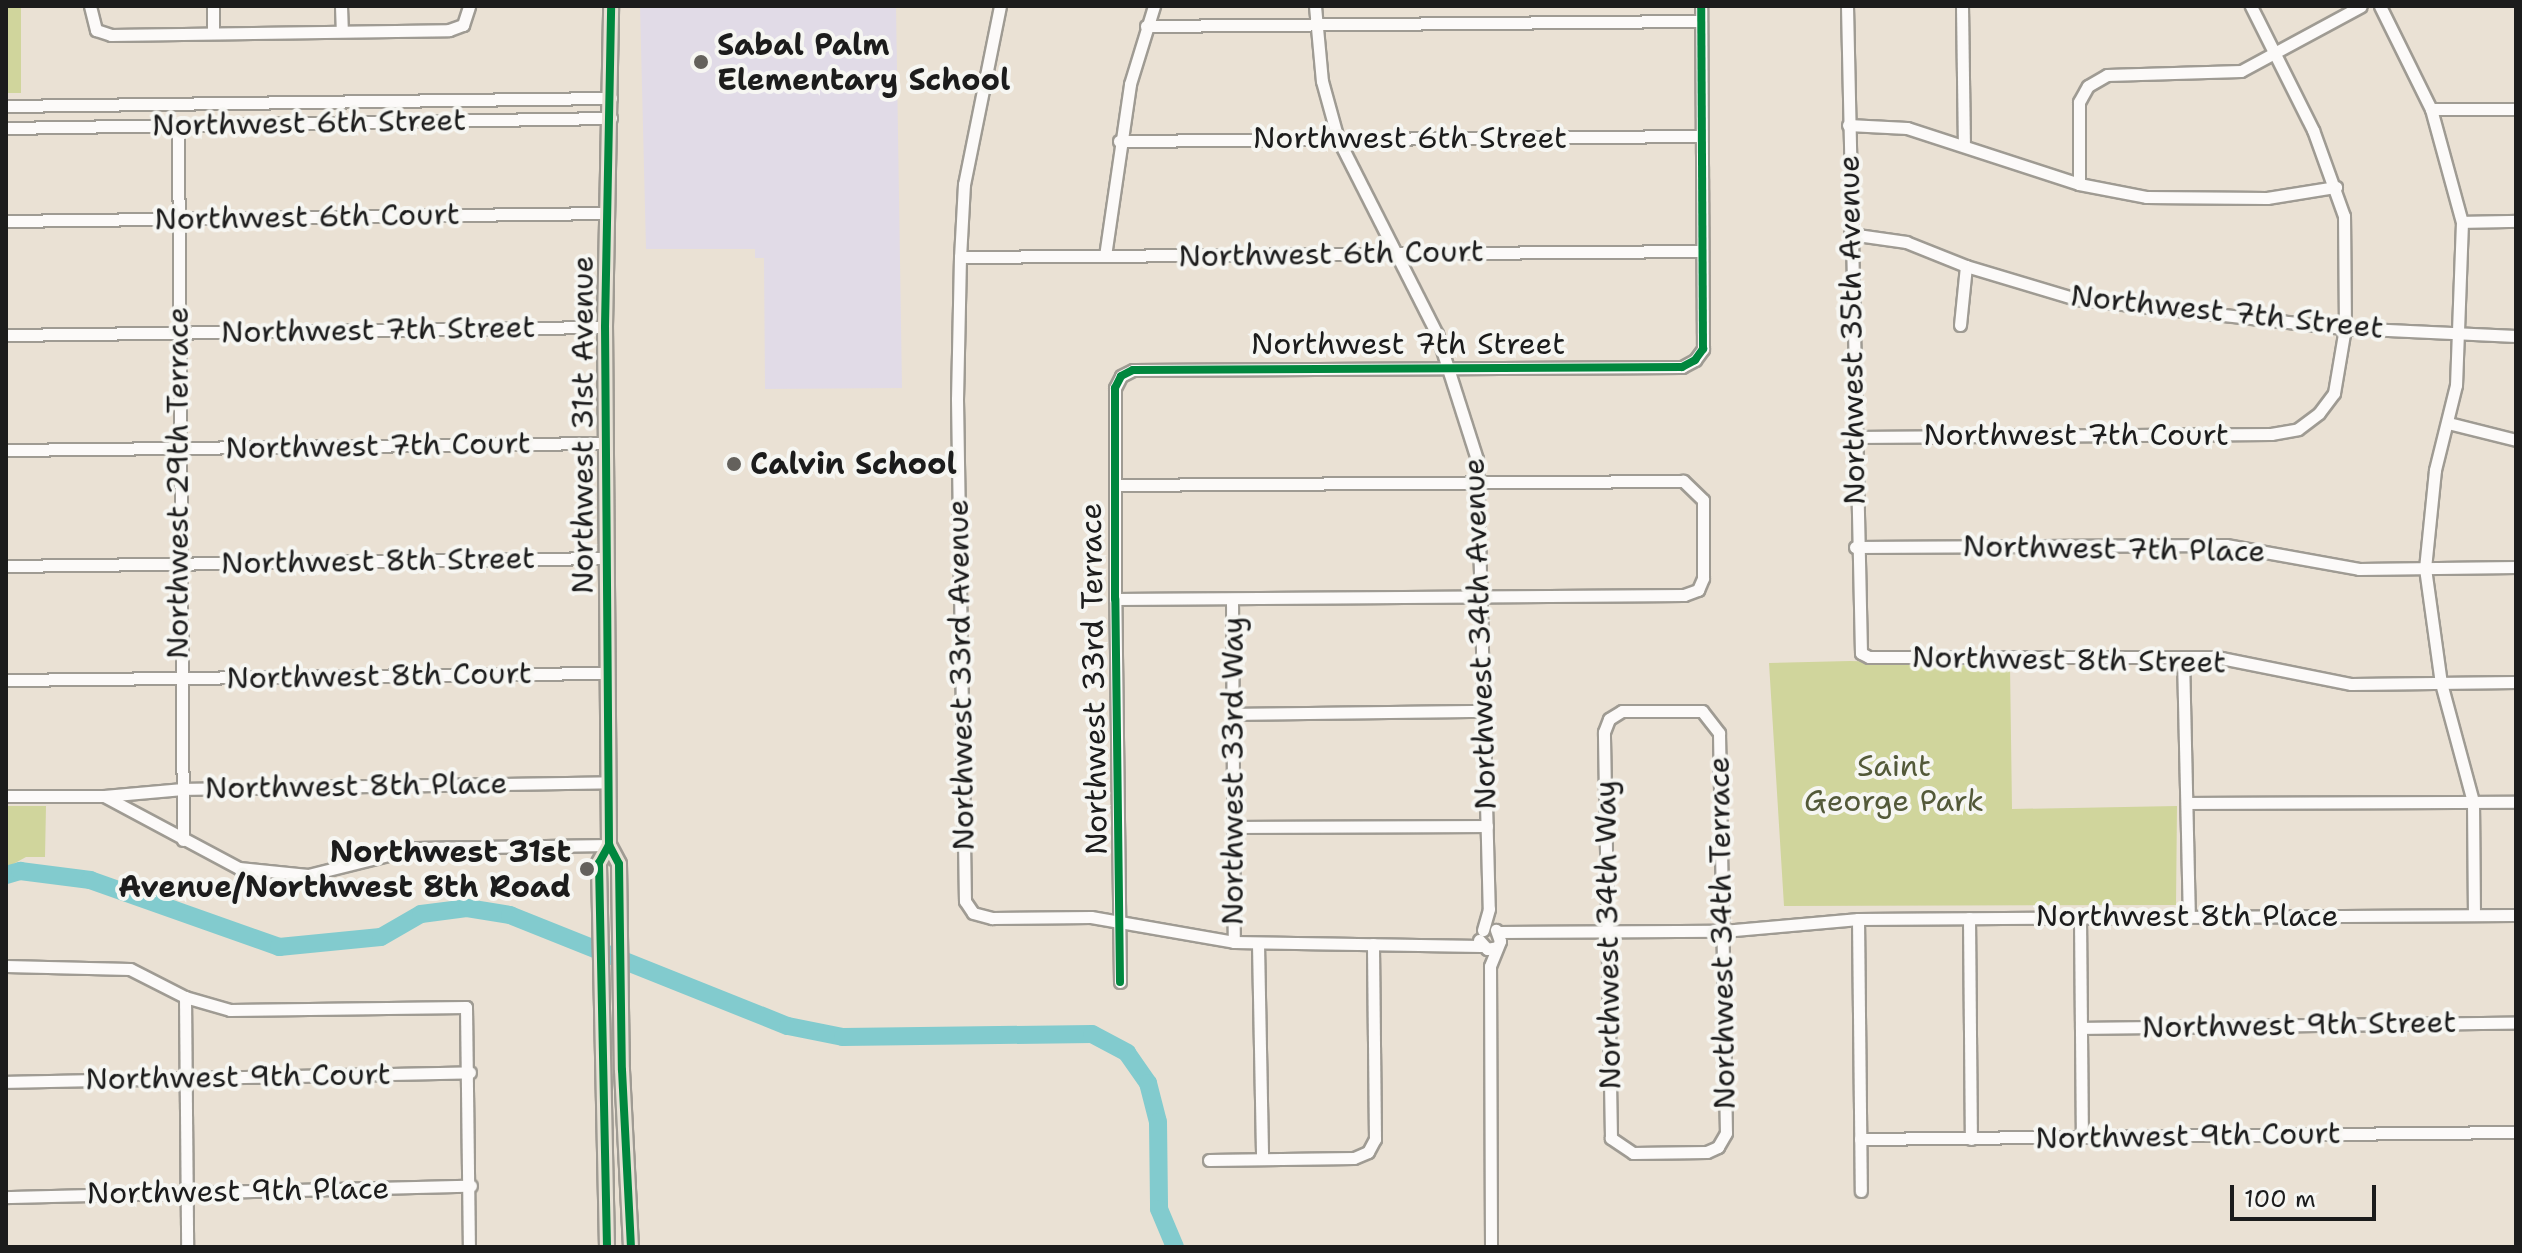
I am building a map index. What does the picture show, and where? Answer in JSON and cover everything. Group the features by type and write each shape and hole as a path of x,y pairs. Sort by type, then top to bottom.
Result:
{"main road":[{"name":"Northwest 31st Avenue","path":"611,6 605,327 609,845 619,864 622,1070 631,1247"},
{"name":"Northwest 31st Avenue","path":"607,1247 600,1041 599,863 609,845"},
{"path":"600,1041 622,1070"}],"street":[{"path":"90,6 96,30 111,35 449,30 463,25 469,6"},
{"path":"213,6 213,32"},
{"path":"341,6 342,31"},
{"name":"Northwest 33rd Avenue","path":"1000,6 964,184 960,257 957,399 965,901 973,913 992,918 1120,921"},
{"path":"1105,256 1119,141 1146,26 1154,6"},
{"name":"Northwest 34th Avenue","path":"1315,6 1322,81 1338,139 1397,252 1451,369 1480,482 1489,909 1493,941 1490,966 1491,1247"},
{"path":"1701,6 1702,251"},
{"name":"Northwest 35th Avenue","path":"1847,6 1855,547 1861,653"},
{"path":"1962,6 1964,144"},
{"path":"2251,6 2271,54 2313,130 2336,187 2347,247 2345,328"},
{"path":"2079,184 2079,102 2088,86 2107,75 2241,71 2361,6"},
{"path":"2380,6 2431,109 2462,222 2461,337 2448,423 2435,470 2425,568 2441,683 2473,802 2474,915"},
{"path":"1146,26 1701,21"},
{"name":"Northwest 6th Street","path":"6,106 611,98"},
{"path":"2431,109 2516,109"},
{"name":"Northwest 6th Street","path":"6,128 611,118"},
{"path":"1848,125 1907,128 1964,144 2079,184 2146,197 2206,200 2336,187"},
{"name":"Northwest 29th Terrace","path":"178,126 179,679 183,840"},
{"name":"Northwest 6th Street","path":"1119,141 1701,136"},
{"name":"Northwest 6th Court","path":"6,221 608,213"},
{"path":"2462,222 2516,221"},
{"name":"Northwest 7th Street","path":"1850,234 1906,242 1966,266 2076,299 2345,328 2461,337 2516,336"},
{"name":"Northwest 6th Court","path":"960,257 1702,251"},
{"name":"Northwest 7th Street","path":"1121,376 1133,370 1682,367 1695,360 1703,349 1702,251"},
{"path":"1960,325 1966,266"},
{"name":"Northwest 7th Street","path":"6,335 605,327"},
{"name":"Northwest 7th Court","path":"1853,437 2271,434 2298,429 2334,393 2345,328"},
{"name":"Northwest 33rd Terrace","path":"1120,982 1115,388 1121,376"},
{"path":"2448,423 2516,440"},
{"name":"Northwest 7th Court","path":"6,450 606,443"},
{"path":"1115,485 1480,482 1693,485 1703,500 1703,578 1698,590 1684,595 1115,599"},
{"name":"Northwest 7th Place","path":"1855,547 2226,545 2359,569 2516,567"},
{"name":"Northwest 8th Street","path":"6,566 607,558"},
{"name":"Northwest 33rd Way","path":"1232,599 1234,942"},
{"name":"Northwest 8th Street","path":"1861,653 1869,657 2216,657 2351,684 2516,682"},
{"path":"2183,657 2189,915"},
{"name":"Northwest 8th Court","path":"6,680 608,673"},
{"path":"1232,714 1485,711"},
{"name":"Northwest 34th Way","path":"1620,1148 1611,1138 1604,732 1609,719 1622,711 1702,711 1712,719"},
{"name":"Northwest 34th Terrace","path":"1620,1148 1633,1153 1707,1152 1718,1147 1726,1133 1719,733 1712,719"},
{"name":"Northwest 8th Place","path":"6,796 104,796 183,789 609,782"},
{"path":"104,796 239,868 308,875 416,848 609,845"},
{"path":"2187,803 2516,802"},
{"path":"1232,827 1487,826"},
{"name":"Northwest 34th Avenue","path":"1481,932 1489,909"},
{"name":"Northwest 8th Place","path":"1858,919 2516,915"},
{"path":"2080,917 2082,1137"},
{"path":"1969,918 1971,1139"},
{"path":"1120,921 1234,942 1373,944 1493,941 1530,934 1723,931 1858,919 1861,1191"},
{"path":"1437,942 1481,932 1493,941"},
{"name":"Northwest 33rd Way","path":"1258,944 1262,1159"},
{"path":"1209,1160 1354,1158 1368,1152 1375,1139 1373,944"},
{"path":"6,966 130,969 185,997 230,1010 466,1007 470,1072 469,1247"},
{"path":"185,997 187,1247"},
{"name":"Northwest 9th Street","path":"2081,1028 2516,1023"},
{"name":"Northwest 9th Court","path":"6,1082 470,1072"},
{"name":"Northwest 9th Court","path":"1860,1139 2516,1132"},
{"name":"Northwest 9th Place","path":"6,1197 471,1186"}],"shaded area":[{"path":"640,6 896,6 902,388 765,389 764,258 755,258 755,249 646,249"}],"green space":[{"path":"6,6 21,6 21,93 6,93"},
{"name":"Saint George Park","path":"1850,661 2010,665 2012,809 2177,806 2176,905 1784,906 1769,663"},
{"path":"6,806 46,806 45,857 26,857 6,868"}],"waterway":[{"path":"6,875 20,871 90,880 279,947 381,937 421,914 467,908 510,915 788,1026 843,1037 1092,1034 1127,1053 1148,1083 1158,1122 1159,1209 1175,1247"}],"cycle path":[{"path":"607,1247 599,863 609,845 605,327 611,6"},
{"path":"1120,982 1115,388 1121,376 1133,370 1682,367 1695,360 1703,349 1701,6"},
{"path":"609,845 619,864 622,1070 631,1247"}],"place":[{"name":"Sabal Palm Elementary School","path":"701,62"},
{"name":"Calvin School","path":"734,464"},
{"name":"Northwest 31st Avenue/Northwest 8th Road","path":"587,869"}]}
